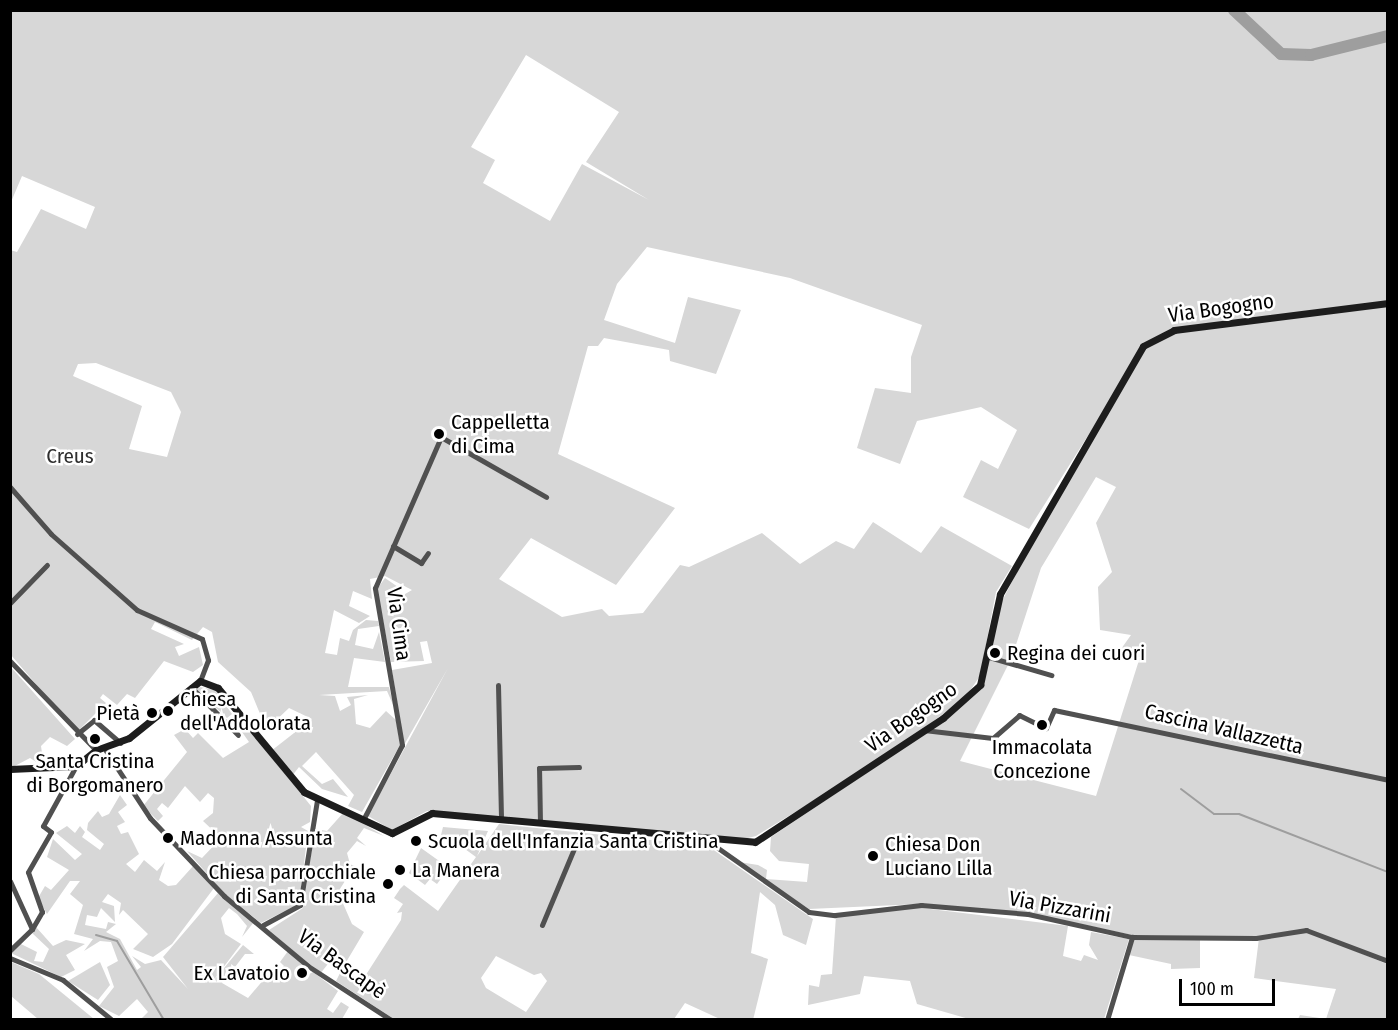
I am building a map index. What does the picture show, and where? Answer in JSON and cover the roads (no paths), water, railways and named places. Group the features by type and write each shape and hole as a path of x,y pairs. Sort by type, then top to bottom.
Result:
{"main road":[{"name":"Via Bogogno","path":"364,818 392,833 430,813 708,840 754,842 968,699 989,657 1000,594 1143,346 1174,330 1388,303"},
{"path":"10,769 76,766 96,750 106,751 120,743 200,681 218,688 291,780 317,800 364,818"}],"street":[{"name":"Via Cima","path":"364,818 402,745 375,598 376,581 441,437 546,497"},
{"path":"10,487 51,534 137,610 202,639 208,660 200,681"},
{"path":"393,546 421,563 428,553"},
{"path":"10,603 47,565"},
{"path":"989,657 1051,675"},
{"path":"10,661 77,734 96,750"},
{"path":"498,685 501,819"},
{"path":"191,687 238,735"},
{"name":"Cascina Vallazzetta","path":"924,730 993,738 1019,715 1046,728 1054,710 1388,780"},
{"path":"77,734 94,720 120,743"},
{"name":"Via Bascapè","path":"106,751 150,818 224,896 263,926 308,966 391,1020"},
{"path":"10,950 32,929 42,912 28,872 49,834 43,826 76,766"},
{"path":"540,823 539,768 579,767"},
{"path":"263,926 300,906 317,800"},
{"path":"542,925 584,827"},
{"name":"Via Pizzarini","path":"708,840 809,912 835,915 921,905 1028,914 1132,937 1256,938 1306,930 1388,961"},
{"path":"10,881 32,929"},
{"path":"1107,1020 1132,937"},
{"path":"10,958 63,980 112,1020"}],"waterway":[{"path":"1234,10 1281,54 1311,55 1388,36"},
{"path":"1181,789 1214,814 1239,814 1388,872"},
{"path":"96,935 117,941 164,1020"}],"place":[{"name":"Cappelletta di Cima","path":"439,434"},
{"name":"Regina dei cuori","path":"995,653"},
{"name":"Chiesa dell'Addolorata","path":"168,711"},
{"name":"Pietà","path":"152,713"},
{"name":"Immacolata Concezione","path":"1042,725"},
{"name":"Santa Cristina di Borgomanero","path":"95,739"},
{"name":"Madonna Assunta","path":"168,838"},
{"name":"Scuola dell'Infanzia Santa Cristina","path":"416,841"},
{"name":"Chiesa Don Luciano Lilla","path":"873,856"},
{"name":"La Manera","path":"400,870"},
{"name":"Chiesa parrocchiale di Santa Cristina","path":"388,884"},
{"name":"Ex Lavatoio","path":"302,973"}],"park label":[{"name":"Creus","path":"70,456"}]}
